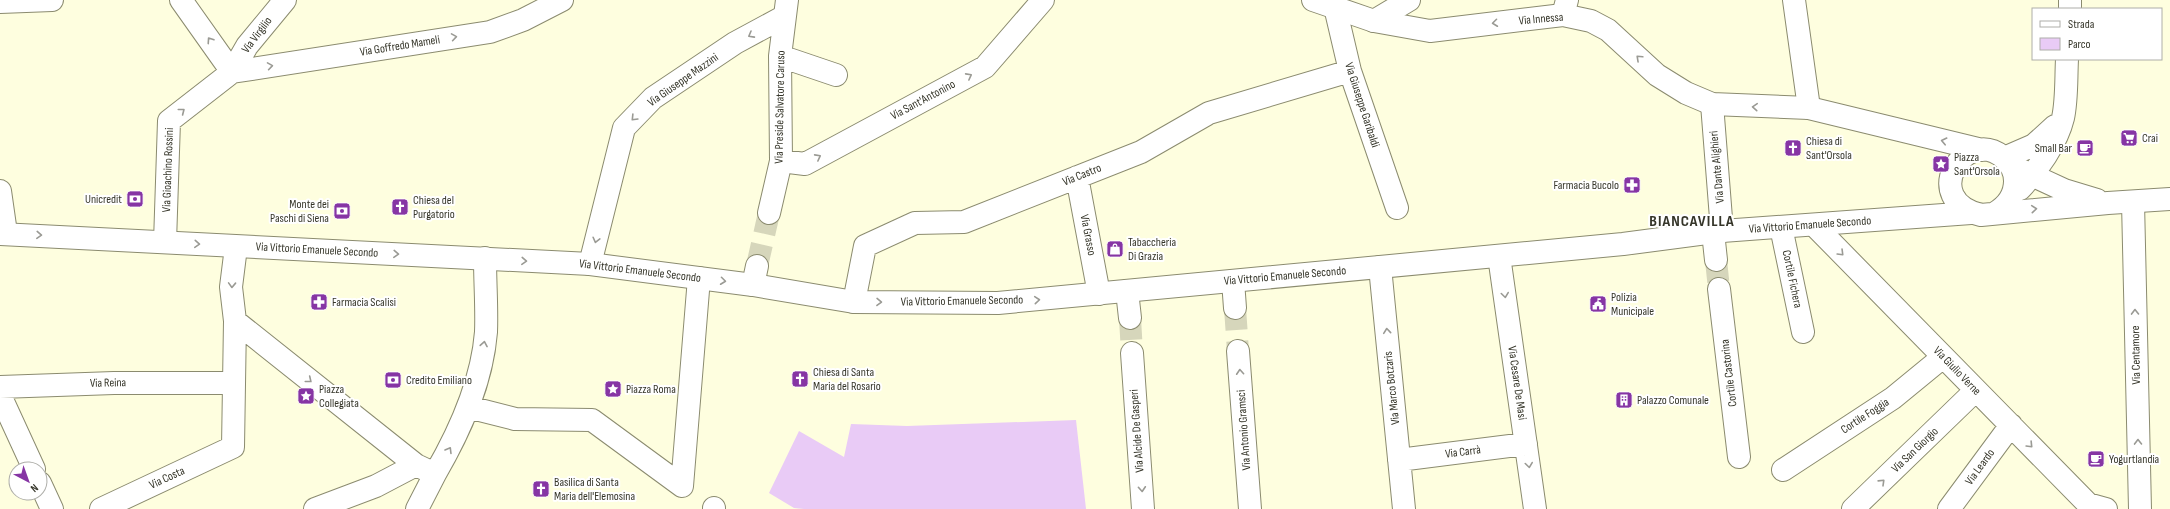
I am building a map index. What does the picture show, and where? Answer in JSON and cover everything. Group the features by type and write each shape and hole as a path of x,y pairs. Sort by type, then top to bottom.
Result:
{"street":[{"path":"0,2 52,0"},
{"path":"181,0 232,72"},
{"name":"Via Virgilio","path":"232,72 247,46 285,0"},
{"name":"Via Goffredo Mameli","path":"232,72 490,32 524,20 562,0"},
{"name":"Via Sant'Antonino","path":"781,161 805,164 986,67 1043,0"},
{"name":"Via Innessa","path":"1313,0 1335,4 1374,21 1430,31 1565,8 1608,30 1657,75 1686,92 1712,104 1803,102 1982,150"},
{"path":"1374,21 1409,0"},
{"path":"1794,0 1803,102"},
{"name":"Via Giuseppe Garibaldi","path":"1335,4 1350,71 1397,208"},
{"name":"Via Preside Salvatore Caruso","path":"769,213 781,161 780,56 786,8"},
{"name":"Via Giuseppe Mazzini","path":"590,264 624,128 653,98 786,8"},
{"path":"780,56 836,75"},
{"path":"1995,213 2002,208 2032,176 2049,150 2063,118 2067,60"},
{"name":"Via Castro","path":"854,302 865,246 915,223 964,222 1141,152 1209,113 1350,71"},
{"name":"Via Gioachino Rossini","path":"165,242 169,121 232,72"},
{"name":"Via Dante Alighieri","path":"1712,104 1717,232 1716,260"},
{"path":"2007,161 2034,145 2063,118"},
{"path":"2108,203 2064,190 2032,176 1998,154 1982,150 1963,157 1952,172 1950,182 1956,201 1962,208 1981,216 1995,213 2170,199"},
{"path":"2007,161 2015,180 2012,196"},
{"name":"Via Grasso","path":"1077,177 1099,294"},
{"path":"0,191 3,234"},
{"name":"Via Centamore","path":"2132,202 2140,509"},
{"name":"Via Vittorio Emanuele Secondo","path":"3,234 590,264 699,278 755,275 854,302 998,303 1623,244 1717,232 1971,213"},
{"name":"Via Giulio Verne","path":"1814,225 2093,507"},
{"name":"Cortile Fichera","path":"1781,227 1803,332"},
{"path":"225,383 235,320 231,287 236,247"},
{"name":"Via Cesare De Masi","path":"1499,256 1535,509"},
{"path":"315,509 376,486 425,470 454,443 477,382 486,332 485,258"},
{"name":"Via Marco Botzaris","path":"1380,267 1404,509"},
{"path":"468,407 515,419 592,420 682,486 699,278"},
{"path":"1233,281 1235,308"},
{"name":"Cortile Castorina","path":"1719,289 1739,458"},
{"path":"1127,291 1130,318"},
{"path":"235,320 425,470"},
{"name":"Via Antonio Gramsci","path":"1238,351 1250,509"},
{"name":"Via Alcide De Gasperi","path":"1132,353 1143,509"},
{"name":"Cortile Foggia","path":"1783,470 1893,398 1943,357"},
{"name":"Via Reina","path":"0,387 114,383 225,383"},
{"name":"Via Costa","path":"101,509 233,447 225,383"},
{"name":"Via San Giorgio","path":"1854,509 1976,390"},
{"path":"0,395 6,423 29,461"},
{"name":"Via Leardo","path":"1949,509 2011,425"},
{"name":"Via Carrà","path":"1399,460 1526,444"},
{"path":"417,509 425,470"}],"green space":[{"path":"1076,420 1086,509 804,509 794,508 769,493 799,431 844,457 851,424 907,426"}],"tunnel":[{"path":"757,266 769,213"},
{"path":"1716,260 1719,289"},
{"path":"1235,308 1238,351"},
{"path":"1130,318 1132,353"}],"place":[{"name":"Crai","path":"2129,138"},
{"name":"Chiesa di Sant'Orsola","path":"1793,148"},
{"name":"Small Bar","path":"2085,148"},
{"name":"Piazza Sant'Orsola","path":"1941,164"},
{"name":"Farmacia Bucolo","path":"1632,185"},
{"name":"Unicredit","path":"135,199"},
{"name":"Chiesa del Purgatorio","path":"400,207"},
{"name":"Monte dei Paschi di Siena","path":"342,211"},
{"name":"Tabaccheria Di Grazia","path":"1115,249"},
{"name":"Farmacia Scalisi","path":"319,302"},
{"name":"Polizia Municipale","path":"1598,304"},
{"name":"Chiesa di Santa Maria del Rosario","path":"800,379"},
{"name":"Credito Emiliano","path":"393,380"},
{"name":"Piazza Roma","path":"613,389"},
{"name":"Piazza Collegiata","path":"306,396"},
{"name":"Palazzo Comunale","path":"1624,400"},
{"name":"Yogurtlandia","path":"2096,459"},
{"name":"Basilica di Santa Maria dell'Elemosina","path":"541,489"}],"district":[{"name":"BIANCAVILLA","path":"1692,221"}]}
